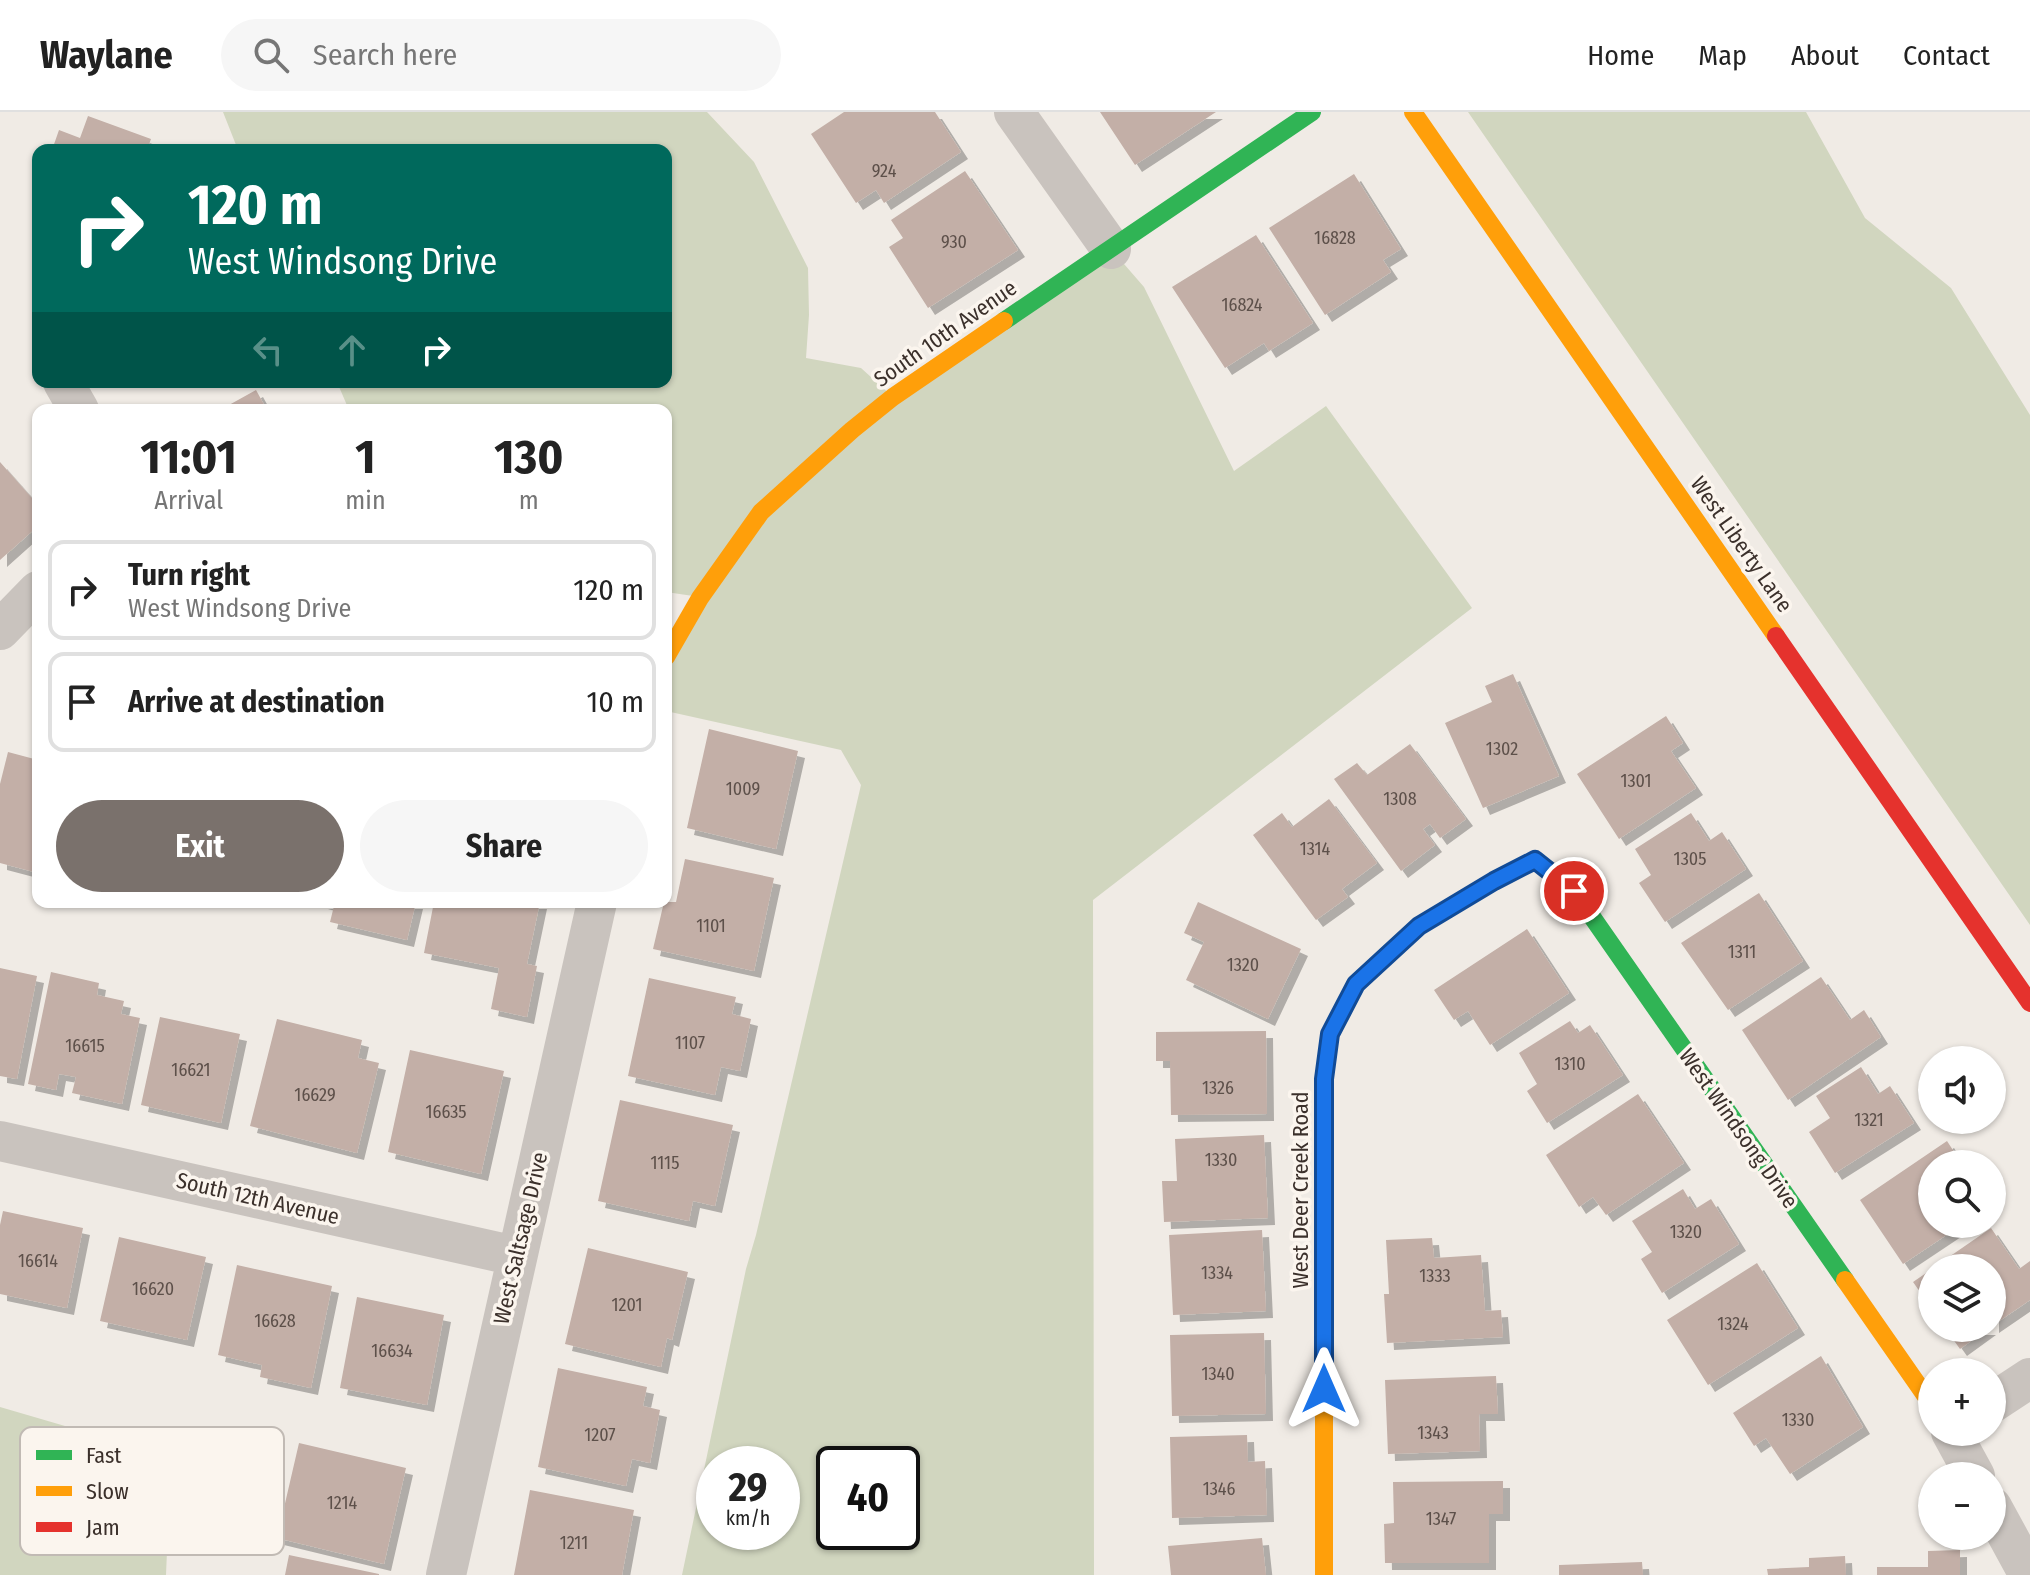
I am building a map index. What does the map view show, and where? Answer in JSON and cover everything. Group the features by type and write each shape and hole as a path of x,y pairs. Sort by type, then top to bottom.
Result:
{"street":[{"path":"1014,112 1111,249"},
{"name":"South 10th Avenue","path":"672,647 700,598 761,512 852,430 893,397 1312,112"},
{"name":"West Liberty Lane","path":"1413,112 2030,1003"},
{"path":"0,630 32,597"},
{"name":"West Windsong Drive","path":"1535,860 1574,891 1918,1385"},
{"name":"West Deer Creek Road","path":"1324,1575 1324,1079 1330,1034 1356,984 1419,926 1535,860"},
{"name":"West Saltsage Drive","path":"446,1575 596,908"},
{"name":"South 12th Avenue","path":"0,1141 516,1256"},
{"path":"2006,1394 2030,1378"},
{"path":"2006,1533 2029,1575"}],"green space":[{"path":"223,112 707,112 754,162 808,268 806,358 861,368 893,397 1111,249 1144,287 1234,471 1326,406 1472,608 1093,900 1094,1575 682,1575 696,1508 696,1550 800,1550 800,1446 709,1446 746,1269 861,785 841,750 672,712 672,646 700,597 672,593 672,404 346,404 340,388 672,388 672,144 236,144"},
{"path":"1468,112 1806,112 1865,218 1951,288 2030,415 2030,925"},
{"path":"0,1407 68,1427 20,1427 20,1555 167,1555 166,1575 0,1575"}],"building":[{"path":"844,112 935,112 961,152 884,203 876,190 856,203 811,134"},
{"path":"1100,112 1216,112 1135,165"},
{"path":"88,116 151,139 149,144 54,144 59,130 80,138"},
{"path":"965,171 1018,250 928,308 889,247 903,238 891,220"},
{"path":"1354,174 1401,249 1383,260 1391,272 1325,315 1269,228"},
{"path":"1256,235 1313,323 1269,351 1264,343 1225,368 1172,287"},
{"path":"256,390 264,404 231,404"},
{"path":"0,462 32,498 32,531 0,560"},
{"path":"1513,674 1559,776 1483,808 1445,723 1492,702 1485,686"},
{"path":"1666,716 1683,743 1671,751 1696,788 1619,839 1577,774"},
{"path":"709,729 798,751 776,849 687,828"},
{"path":"1410,744 1466,819 1440,838 1430,824 1423,829 1435,845 1401,871 1334,779 1357,763 1367,775"},
{"path":"8,752 32,758 32,871 0,863 0,784"},
{"path":"1329,799 1377,863 1342,889 1348,897 1316,920 1253,835 1282,813 1292,827"},
{"path":"1691,813 1709,841 1722,832 1746,869 1665,922 1639,883 1651,875 1635,849"},
{"path":"685,859 774,878 754,971 653,949 663,908 672,908 672,902 676,902"},
{"path":"1759,893 1803,961 1728,1010 1681,943"},
{"path":"1198,902 1301,949 1268,1019 1186,980 1204,942 1184,933"},
{"path":"334,908 415,908 407,940 330,922"},
{"path":"433,908 539,908 527,964 537,966 527,1017 491,1009 499,968 424,953"},
{"path":"1527,929 1569,993 1490,1045 1468,1011 1454,1020 1434,990"},
{"path":"0,968 37,976 17,1079 0,1076"},
{"path":"51,972 99,983 97,995 124,1001 121,1014 140,1018 122,1104 72,1093 76,1077 59,1074 56,1090 28,1084"},
{"path":"1821,977 1850,1020 1864,1010 1881,1037 1788,1100 1742,1030"},
{"path":"649,978 736,997 732,1014 751,1019 740,1071 721,1067 715,1095 628,1076"},
{"path":"160,1017 240,1034 221,1123 141,1105"},
{"path":"277,1019 362,1040 358,1058 379,1063 357,1153 250,1126"},
{"path":"1570,1021 1578,1033 1590,1025 1623,1075 1547,1123 1527,1091 1537,1084 1519,1053"},
{"path":"1266,1031 1267,1114 1171,1115 1170,1061 1156,1061 1156,1032"},
{"path":"410,1050 504,1071 481,1174 388,1152"},
{"path":"1861,1067 1878,1094 1890,1086 1914,1123 1835,1173 1809,1132 1830,1118 1816,1096"},
{"path":"1638,1094 1684,1163 1606,1215 1593,1197 1579,1207 1546,1155"},
{"path":"620,1100 733,1125 715,1206 693,1201 689,1221 598,1201"},
{"path":"1264,1135 1268,1218 1164,1222 1162,1181 1177,1181 1175,1139"},
{"path":"1947,1141 1953,1150 1934,1150"},
{"path":"1918,1161 1918,1238 1942,1238 1903,1264 1860,1200"},
{"path":"1683,1189 1695,1209 1711,1199 1739,1244 1662,1293 1641,1259 1652,1252 1632,1221"},
{"path":"3,1211 83,1228 67,1308 0,1294 0,1225"},
{"path":"1262,1230 1266,1311 1173,1315 1169,1235"},
{"path":"119,1237 206,1257 187,1340 100,1321"},
{"path":"1432,1238 1434,1258 1481,1255 1485,1311 1501,1310 1503,1337 1387,1343 1384,1294 1389,1294 1386,1240"},
{"path":"1976,1238 1998,1238 2019,1269 2030,1261 2030,1300 2006,1316 2006,1254 1953,1254"},
{"path":"588,1248 688,1272 672,1340 667,1338 661,1367 565,1344"},
{"path":"1757,1263 1798,1328 1708,1385 1667,1320"},
{"path":"237,1265 332,1286 311,1388 260,1377 262,1365 218,1355"},
{"path":"357,1297 444,1315 427,1405 340,1388"},
{"path":"1264,1333 1266,1414 1172,1416 1170,1335"},
{"path":"1955,1342 1970,1342 1960,1349"},
{"path":"1821,1356 1863,1427 1790,1474 1766,1438 1754,1446 1733,1413"},
{"path":"558,1368 647,1387 643,1406 660,1410 650,1463 632,1459 626,1486 538,1467"},
{"path":"1496,1376 1498,1414 1479,1414 1480,1451 1388,1454 1385,1380"},
{"path":"1247,1435 1248,1462 1265,1461 1267,1515 1172,1518 1170,1437"},
{"path":"299,1443 406,1468 384,1564 284,1540 284,1508"},
{"path":"1503,1481 1503,1514 1489,1514 1489,1563 1385,1563 1384,1524 1394,1523 1393,1482"},
{"path":"530,1490 634,1510 622,1575 514,1575"},
{"path":"1262,1538 1266,1575 1171,1575 1168,1546"},
{"path":"1960,1550 1960,1575 1877,1575 1877,1567 1928,1567 1928,1551"},
{"path":"289,1555 379,1574 379,1575 285,1575"},
{"path":"1845,1556 1846,1575 1768,1575 1767,1569 1809,1567 1809,1558"},
{"path":"1642,1562 1643,1575 1559,1575 1559,1565"}],"traffic: fast":[{"path":"1004,321 1312,112"},
{"path":"1386,956 1419,926 1535,860 1574,891 1845,1280"}],"traffic: slow":[{"path":"1413,112 1776,636"},
{"path":"672,647 700,598 761,512 893,397 1004,321"},
{"path":"1324,1575 1324,1079 1330,1034 1356,984 1386,956"},
{"path":"1845,1280 1918,1385"}],"traffic: jam":[{"path":"1776,636 2030,1003"}],"route":[{"path":"1324,1389 1324,1079 1330,1034 1356,984 1419,926 1494,881 1535,860 1574,891"}]}
